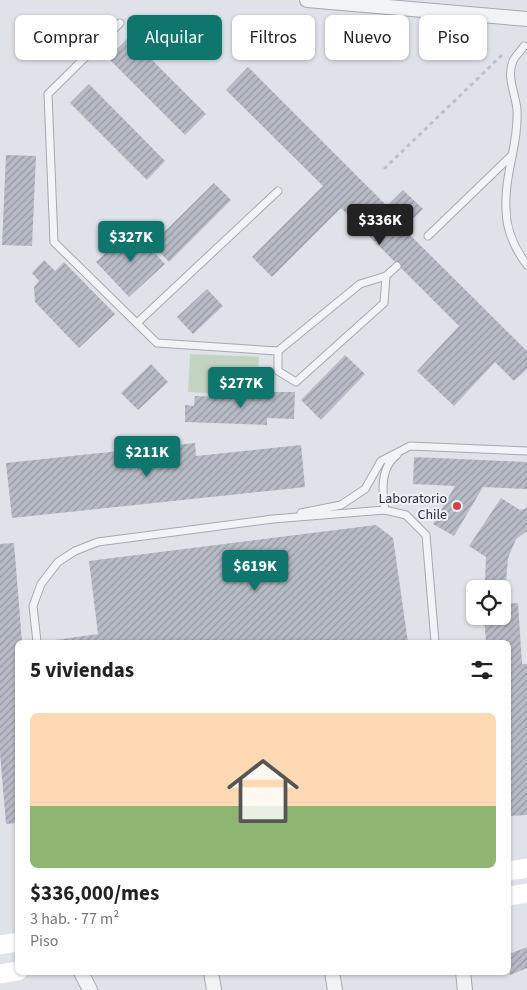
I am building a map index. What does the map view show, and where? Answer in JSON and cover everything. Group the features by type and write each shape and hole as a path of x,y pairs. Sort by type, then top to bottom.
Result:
{"main road":[{"path":"511,870 527,868"},
{"path":"511,896 527,893"},
{"path":"0,945 15,942"},
{"path":"0,974 15,972"}],"street":[{"path":"307,0 527,19"},
{"path":"82,975 90,990"},
{"path":"212,975 214,990"},
{"path":"332,975 335,990"},
{"path":"463,975 465,990"}],"lane":[{"path":"120,23 48,94 54,242 157,343 278,351 360,284 386,276 396,266"},
{"path":"524,46 512,62 511,80 517,110 515,141 508,171 506,209 510,234 519,254 527,265"},
{"path":"428,236 512,156"},
{"path":"137,323 278,191"},
{"path":"278,351 278,371 296,382 384,303 386,276"},
{"path":"385,510 382,491 386,470 393,458 410,446"},
{"path":"273,519 341,505 366,489 380,461 410,446 527,451"},
{"path":"37,640 34,606 41,584 58,562 75,551 98,542 273,519 385,510 406,515 426,535 436,640"}],"path":[{"path":"384,169 506,51"}],"green space":[{"path":"190,354 259,357 257,396 188,392"}],"building":[{"path":"127,39 127,60 152,60 206,114 185,135 110,60 117,60 117,49"},
{"path":"248,67 387,206 403,190 423,209 403,228 527,351 527,369 514,381 495,362 454,406 417,371 459,326 341,208 272,277 252,257 323,186 226,90"},
{"path":"89,84 165,161 147,180 70,103"},
{"path":"6,155 36,156 32,246 2,245"},
{"path":"214,183 231,200 169,262 152,244"},
{"path":"132,229 165,264 129,297 96,262"},
{"path":"44,260 55,271 64,262 115,314 79,348 35,302 34,287 39,281 32,273"},
{"path":"207,289 223,306 193,334 177,317"},
{"path":"345,355 365,374 321,420 301,400"},
{"path":"151,364 168,382 138,410 121,393"},
{"path":"272,392 295,392 294,419 267,418 267,425 185,422 185,405 194,406 195,396 271,399"},
{"path":"195,443 196,456 301,445 305,487 12,518 6,463"},
{"name":"Laboratorio Chile","path":"414,457 527,462 527,489 483,487 454,536 433,524 455,486 413,484"},
{"path":"501,498 520,510 527,508 527,531 516,539 508,558 506,580 485,580 486,557 469,546"},
{"path":"376,525 393,538 408,640 56,640 98,634 89,561"},
{"path":"14,543 22,640 15,640 15,823 6,824 0,753 0,544"},
{"path":"511,603 518,603 522,664 527,664 527,815 511,816 511,640 486,640 485,625 511,625"},
{"path":"527,947 527,968 511,975 511,953"}],"place":[{"name":"Laboratorio Chile","path":"457,506"}]}
